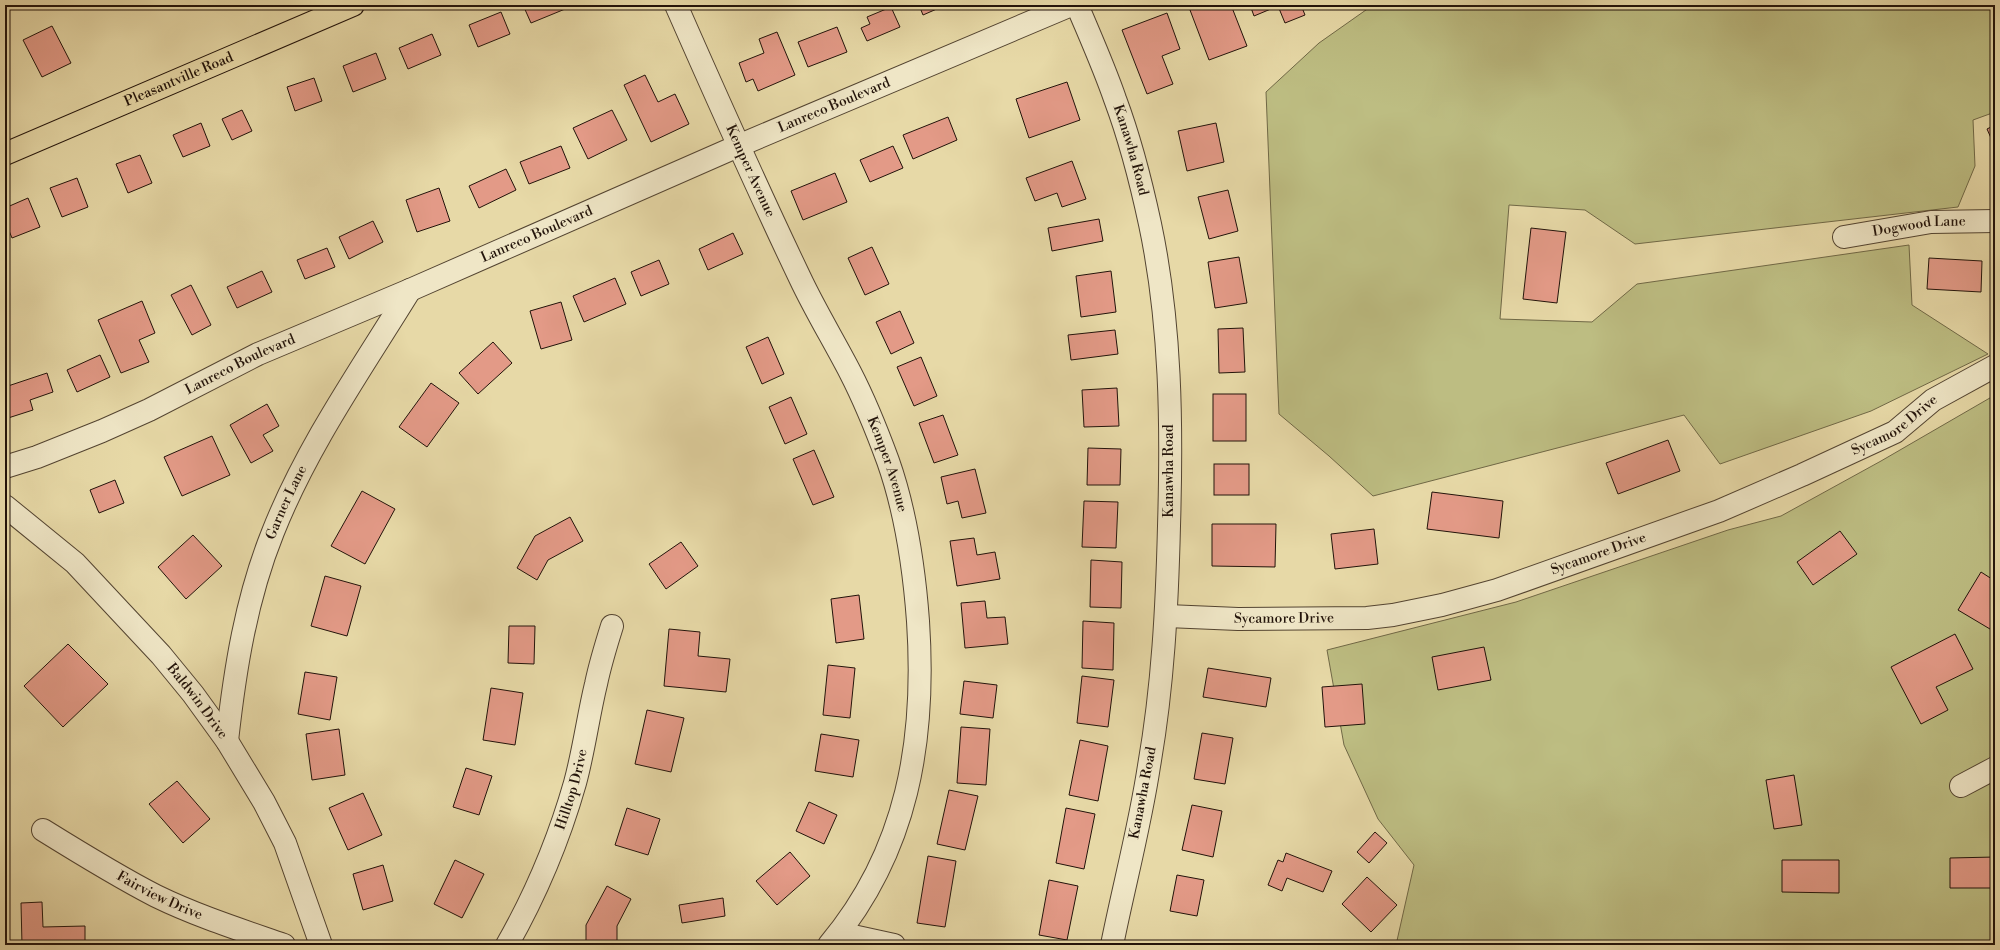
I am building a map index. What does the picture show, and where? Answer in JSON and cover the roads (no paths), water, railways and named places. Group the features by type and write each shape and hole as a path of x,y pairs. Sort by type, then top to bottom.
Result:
{"main road":[{"name":"Pleasantville Road","path":"5,154 353,5"}],"street":[{"name":"Kemper Avenue","path":"676,5 738,146 802,282 872,418 897,490 908,539 916,591 920,691 917,739 911,779 902,811 885,857 861,900 834,939"},
{"name":"Lanreco Boulevard","path":"5,467 37,457 102,431 148,410 258,354 410,290 738,146 1071,5"},
{"name":"Kanawha Road","path":"1077,5 1115,98 1136,164 1150,223 1160,281 1167,352 1170,430 1166,616 1160,690 1149,767 1112,945"},
{"name":"Dogwood Lane","path":"1844,237 1931,222 1995,221"},
{"name":"Garner Lane","path":"227,741 241,640 253,590 273,532 289,495 327,425 410,290"},
{"name":"Sycamore Drive","path":"1166,616 1238,619 1367,618 1392,615 1442,605 1497,590 1719,511 1802,475 1895,432 1933,400 1995,368"},
{"name":"Baldwin Drive","path":"5,506 75,563 161,655 194,694 227,741 264,802 285,843 321,945"},
{"name":"Hilltop Drive","path":"507,945 542,876 560,830 575,782 587,734 595,685 612,626"},
{"path":"1961,786 1995,768"},
{"name":"Fairview Drive","path":"43,830 113,874 157,896 225,925 284,945"},
{"path":"834,939 894,945"}]}
